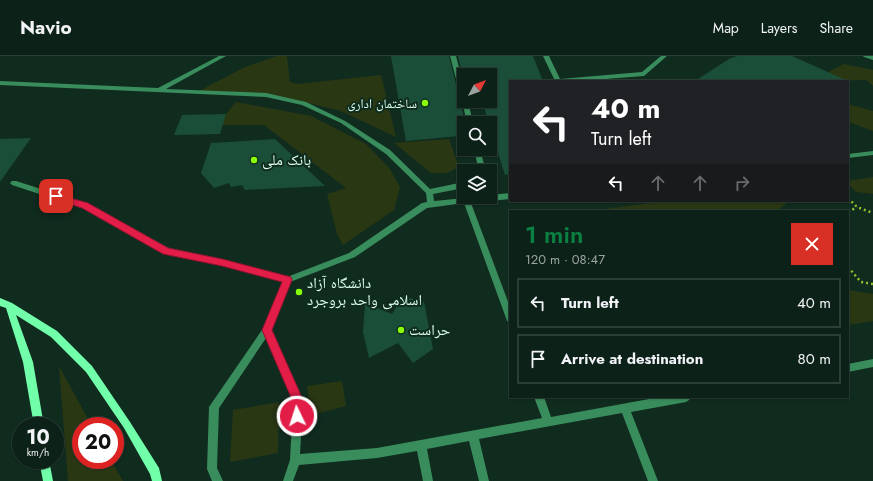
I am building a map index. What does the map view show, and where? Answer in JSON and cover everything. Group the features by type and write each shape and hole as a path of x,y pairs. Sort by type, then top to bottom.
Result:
{"main road":[{"path":"0,302 54,334 89,369 127,425 155,472 158,481"},
{"path":"9,306 28,362 37,417"},
{"path":"46,469 48,481"}],"lane":[{"path":"158,90 223,56"},
{"path":"453,56 457,72"},
{"path":"546,56 558,80"},
{"path":"570,80 644,74 664,56"},
{"path":"866,56 873,58"},
{"path":"0,84 266,95 304,103 343,122 388,152 429,192 431,205"},
{"path":"849,156 873,153"},
{"path":"14,183 85,206 166,251 222,262 287,280 352,254 425,206 457,202"},
{"path":"429,192 457,186"},
{"path":"497,198 509,196"},
{"path":"468,204 509,315"},
{"path":"218,481 212,469 214,407 267,330 287,280"},
{"path":"267,330 298,402 295,460 288,481"},
{"path":"849,368 873,363"},
{"path":"539,398 548,422"},
{"path":"295,460 377,453 680,398"},
{"path":"625,408 653,481"},
{"path":"472,436 484,481"},
{"path":"421,445 428,481"}],"path":[{"path":"849,199 857,207 873,213"},
{"path":"849,211 857,207"},
{"path":"849,268 861,282 873,284"}],"green space":[{"path":"277,56 287,56 290,82 297,84 381,75 396,137 341,111 287,98 199,91 245,67"},
{"path":"844,64 873,70 873,86 866,80 831,80 828,72"},
{"path":"236,102 311,116 366,144 390,169 400,187 394,210 343,245 337,234 327,194 346,188 264,125 217,125"},
{"path":"849,104 873,111 873,131 849,122"},
{"path":"449,139 458,164 457,168 447,173 431,173 394,143"},
{"path":"873,177 873,194 856,192 849,184 849,181"},
{"path":"658,202 788,202 778,210 598,210"},
{"path":"849,290 873,294 873,321 849,325"},
{"path":"59,366 87,417 72,417 72,469 116,469 123,481 68,481"},
{"path":"342,381 346,406 311,415 307,386"},
{"path":"279,402 278,453 230,462 233,410"}],"building":[{"name":"ساختمان اداری","path":"391,56 449,56 457,89 457,108 462,108 463,113 462,116 457,116 457,136 406,141"},
{"path":"458,56 533,56 543,80 509,80 509,174 505,175 497,149 497,116 487,116 484,108 497,108 497,68 461,68"},
{"path":"737,56 792,56 846,80 697,80 729,59"},
{"path":"226,114 220,134 174,135 182,115"},
{"path":"31,138 0,182 0,139"},
{"path":"275,139 325,186 245,190 242,185 231,187 229,183 214,188 201,173 211,143"},
{"name":"حراست","path":"403,296 424,302 433,349 413,363 398,343 369,358 363,332 365,303 392,314"}],"place":[{"name":"ساختمان اداری","path":"425,103"},
{"name":"بانک ملی","path":"254,160"},
{"name":"دانشگاه آزاد اسلامی واحد بروجرد","path":"299,292"},
{"name":"حراست","path":"401,330"}],"route":[{"path":"56,196 85,206 166,251 222,262 287,280 267,330 298,402 297,416"}]}
